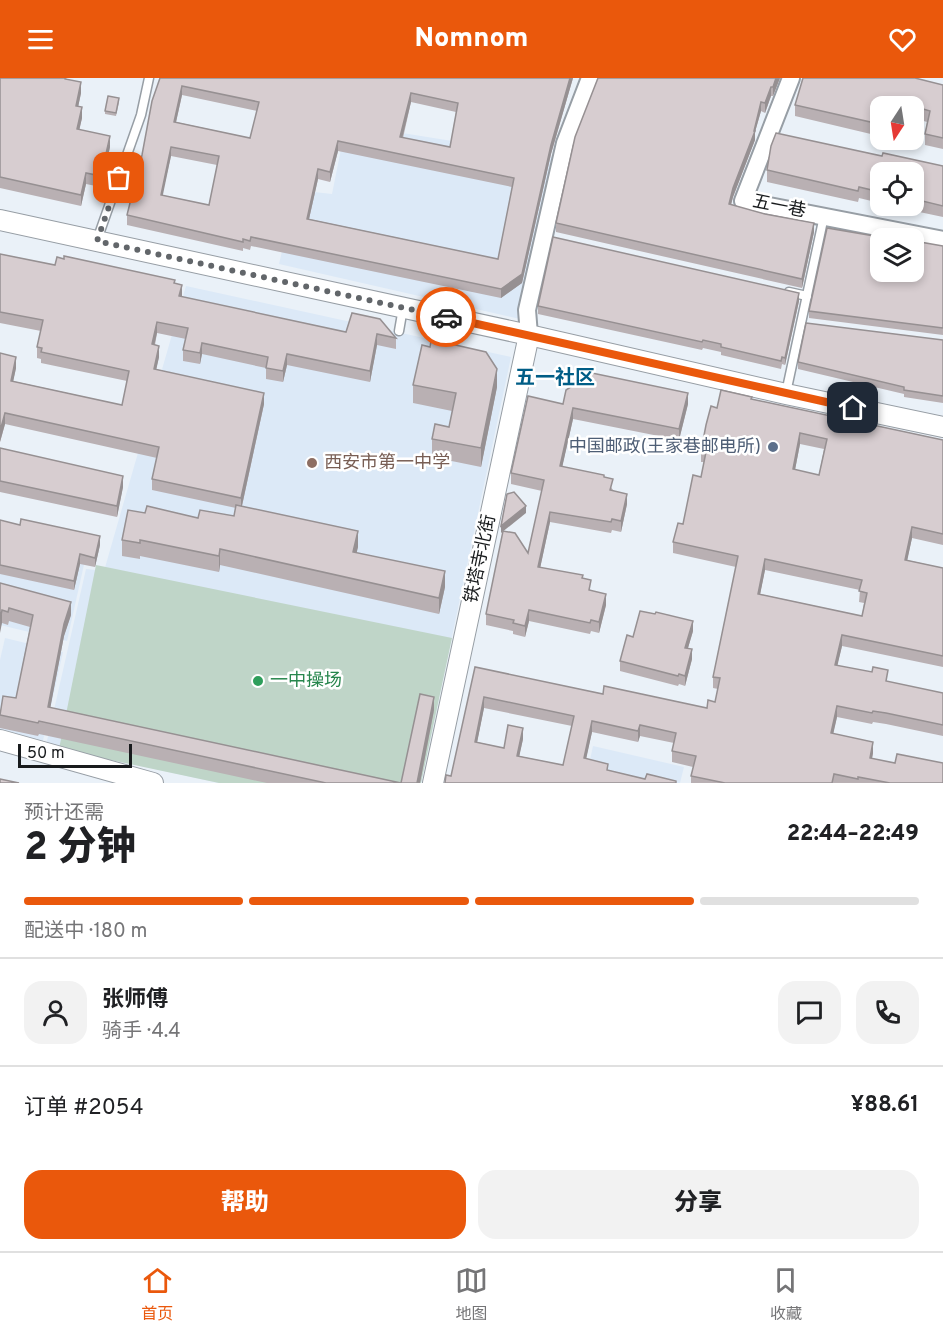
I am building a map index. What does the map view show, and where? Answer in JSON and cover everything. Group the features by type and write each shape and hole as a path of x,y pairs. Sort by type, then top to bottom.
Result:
{"street":[{"path":"529,334 527,310 551,237 565,143 590,78"},
{"name":"五一巷","path":"791,78 743,201 943,240"},
{"path":"0,220 529,334 786,394 943,427"},
{"name":"铁塔寺北街","path":"433,783 529,334"},
{"path":"0,740 153,783"}],"lane":[{"path":"97,241 141,115 149,78"},
{"path":"786,394 824,216"},
{"path":"784,291 807,296"},
{"path":"399,331 404,308"},
{"path":"801,323 813,325"}],"shaded area":[{"path":"346,124 558,158 520,319 279,264 296,190 332,194"},
{"name":"西安市第一中学","path":"186,286 511,357 421,783 219,783 46,745 86,569 104,571"},
{"path":"0,528 87,551 67,641 0,625"},
{"path":"5,638 63,652 42,745 0,736 0,660"},
{"path":"593,746 684,767 680,783 585,783"}],"green space":[{"name":"一中操场","path":"96,565 452,638 421,783 219,783 59,749"}],"building":[{"path":"0,78 65,78 81,82 76,106 82,107 77,129 110,136 101,176 86,173 81,195 0,177"},
{"path":"160,78 570,78 551,145 522,274 501,289 251,237 250,241 243,239 243,242 127,215 152,101","holes":["182,86 259,102 250,138 174,122","411,93 458,103 450,147 400,137","338,141 514,178 498,259 307,219 318,169 330,172","171,147 219,156 209,205 161,195"]},
{"path":"598,78 776,78 765,103 761,102 755,131 729,204 765,214 814,223 802,279 556,223 575,137"},
{"path":"803,78 915,78 943,85 943,138 925,134 930,111 924,109 924,96 870,96 870,122 795,105"},
{"path":"108,96 119,98 116,113 105,111"},
{"path":"776,133 882,156 883,153 943,166 943,206 924,201 924,162 870,162 870,190 859,187 858,191 767,170"},
{"path":"827,228 870,235 870,282 924,282 924,243 943,246 943,328 809,311"},
{"path":"553,237 799,293 785,358 782,357 781,361 721,347 721,344 703,340 702,342 538,306"},
{"path":"0,254 55,265 57,257 64,259 64,256 175,280 174,283 182,285 179,296 346,332 352,313 380,319 396,338 377,334 370,371 287,354 283,371 266,368 268,357 202,343 200,353 183,350 188,328 157,322 152,344 159,346 154,369 264,393 241,498 152,479 159,447 5,413 0,431 0,353 16,357 11,381 122,405 129,371 41,352 42,348 37,347 43,320 0,312"},
{"path":"806,323 943,340 943,396 904,390 904,387 798,362"},
{"path":"431,341 486,352 497,369 481,448 432,439 435,424 449,427 456,393 413,385 422,345 430,347"},
{"path":"592,373 688,393 679,429 573,408 560,466 604,475 604,477 613,479 610,490 627,494 621,521 612,519 611,522 550,512 538,567 583,575 582,578 591,580 589,590 606,594 599,622 591,620 590,623 529,610 525,626 513,623 514,620 486,614 503,531 515,533 528,553 544,480 511,473 528,396 563,404 566,390"},
{"path":"721,390 752,397 751,399 943,440 943,534 912,527 905,560 943,568 943,656 842,635 835,665 872,672 873,667 888,670 886,681 943,693 943,725 837,706 831,733 873,742 870,758 895,763 897,754 943,763 943,783 890,783 834,774 832,783 725,783 691,776 696,756 672,751 676,733 640,725 638,731 592,721 584,758 608,764 607,770 645,779 647,774 676,781 676,783 445,783 446,775 451,776 475,667 603,694 604,686 707,708 708,700 715,702 720,678 713,677 738,556 673,542 678,523 683,524 693,475 701,477 706,452 701,451 711,406 717,408","holes":["800,433 827,439 819,475 793,469","765,559 862,580 859,591 867,593 862,616 758,594","484,697 574,716 563,765 517,756 523,728 508,725 504,748 475,742"]},
{"path":"0,448 123,476 117,506 0,481"},
{"path":"514,492 526,506 501,526 507,494"},
{"path":"236,505 358,531 353,552 445,571 439,598 220,549 219,556 140,540 140,543 122,540 128,510 145,513 147,506 198,518 200,510 234,516"},
{"path":"21,519 100,536 95,558 80,554 74,581 0,565 0,520 20,525"},
{"path":"0,583 71,602 64,624 48,707 401,783 326,783 39,721 38,723 0,715 3,696 16,698 33,615 9,608 8,612 2,610 0,620"},
{"path":"640,611 655,614 656,612 693,621 685,648 692,649 685,676 620,661 627,635 633,637"},
{"path":"420,694 434,697 417,783 401,783"},
{"path":"0,779 19,783 0,783"}],"way so far":[{"path":"119,178 97,241 446,317"}],"place":[{"name":"中国邮政(王家巷邮电所)","path":"773,447"},
{"name":"西安市第一中学","path":"312,463"},
{"name":"一中操场","path":"258,681"}],"district":[{"name":"五一社区","path":"555,379"}],"route":[{"path":"446,317 853,408"}]}
